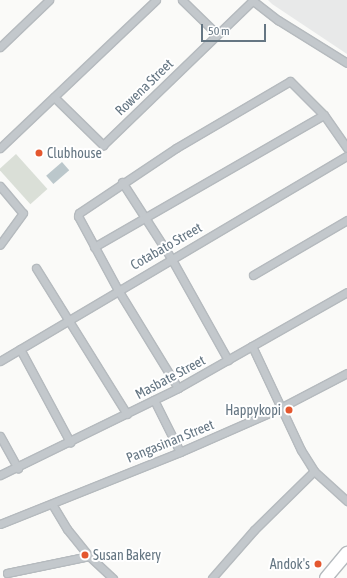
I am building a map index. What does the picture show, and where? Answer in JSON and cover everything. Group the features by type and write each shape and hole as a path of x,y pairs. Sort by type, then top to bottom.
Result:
{"main road":[{"path":"326,578 347,553"}],"street":[{"path":"0,47 49,0"},
{"path":"0,148 156,0"},
{"path":"182,0 217,34"},
{"path":"252,0 278,20 347,64"},
{"name":"Rowena Street","path":"54,97 103,145 252,0"},
{"path":"178,388 118,290 78,216 122,182 290,81 324,115 347,148"},
{"path":"94,247 324,115"},
{"name":"Cotabato Street","path":"0,361 171,258 347,156"},
{"path":"122,182 171,258 228,360"},
{"path":"0,186 23,213 0,245"},
{"path":"253,276 347,220"},
{"path":"36,268 127,414"},
{"name":"Masbate Street","path":"0,476 178,388 347,292"},
{"path":"252,346 280,408 314,471 347,500"},
{"path":"20,349 70,442"},
{"name":"Pangasinan Street","path":"0,524 180,452 280,408 347,373"},
{"path":"154,400 180,452"},
{"path":"0,436 18,468"},
{"path":"212,578 254,530 314,471"},
{"path":"52,504 67,529 89,556 113,578"},
{"path":"7,573 89,556"},
{"path":"31,569 32,578"}],"shaded area":[{"path":"268,0 347,0 347,54 272,4"},
{"path":"16,154 47,189 30,204 0,171 0,168"},
{"path":"62,162 69,170 53,184 46,176"}],"place":[{"name":"Clubhouse","path":"39,153"},
{"name":"Happykopi","path":"289,410"},
{"name":"Susan Bakery","path":"85,555"},
{"name":"Andok's","path":"318,564"}]}
